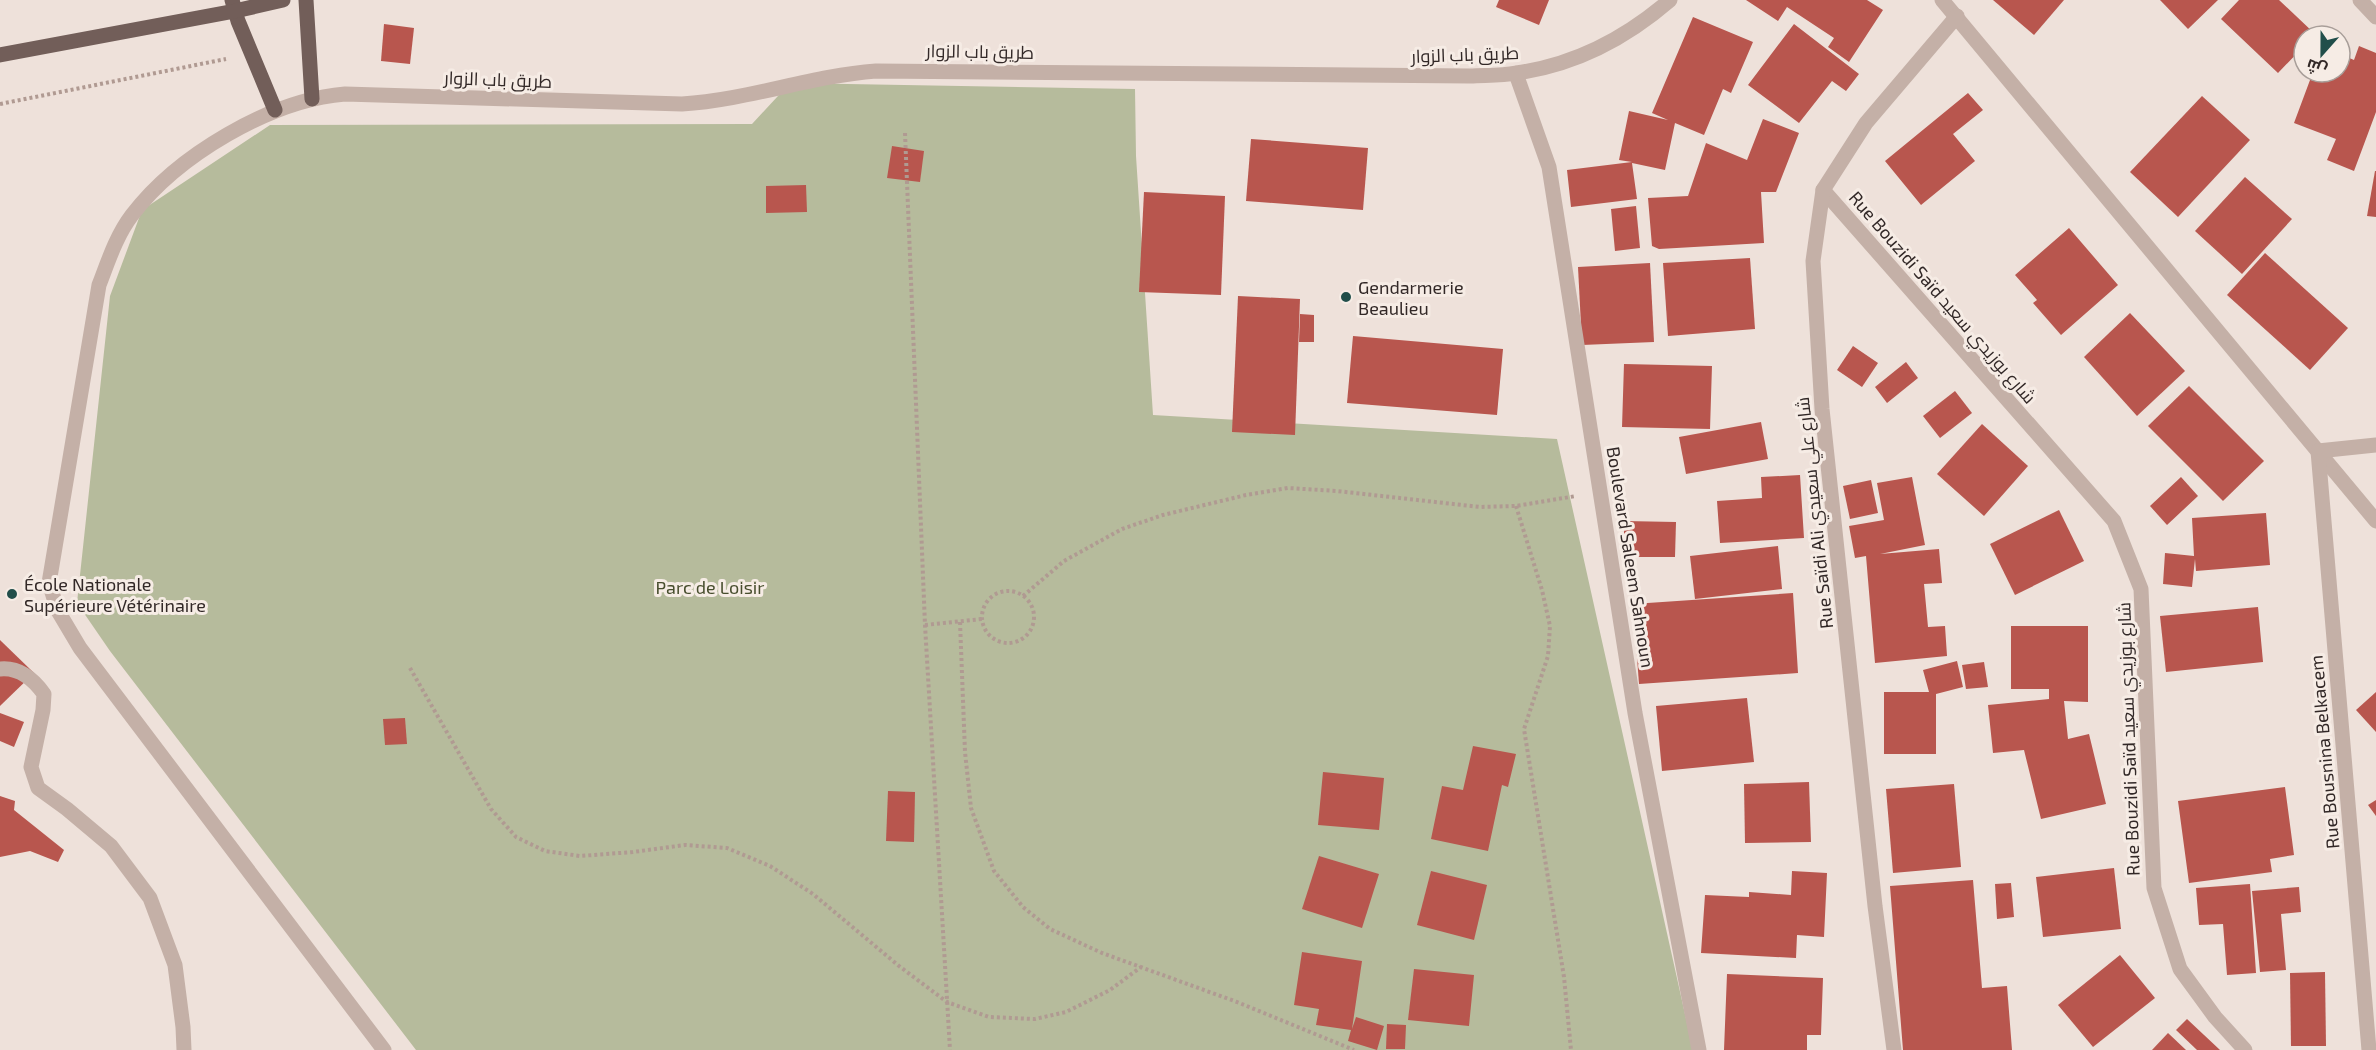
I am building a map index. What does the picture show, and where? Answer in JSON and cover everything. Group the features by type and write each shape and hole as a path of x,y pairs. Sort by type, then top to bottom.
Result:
{"main road":[{"path":"0,55 233,6 283,0"},
{"path":"306,0 312,99"},
{"path":"233,6 275,110"}],"street":[{"name":"طريق باب الزوار","path":"384,1050 80,648 57,611 49,583 99,285 130,217 151,192 182,164 252,121 275,110 328,96 364,94 682,104 718,101 843,73 904,70 1446,76 1516,74 1569,61 1610,44 1648,20 1670,0"},
{"path":"1942,0 2376,521"},
{"path":"2360,0 2376,17"},
{"name":"Rue Saïdi Ali شارع علي سعيدي","path":"1894,1050 1873,894 1822,409 1813,261 1823,190 1866,123 1957,16"},
{"name":"Boulevard Saleem Sahnoun","path":"1516,74 1549,167 1635,713 1699,1050"},
{"name":"Rue Bouzidi Saïd شارع بوزيدي سعيد","path":"1823,190 2114,522 2141,589 2154,888 2180,969 2215,1017 2245,1050"},
{"path":"2318,451 2376,445"},
{"name":"Rue Bousnina Belkacem","path":"2318,451 2369,1050"},
{"path":"0,669 7,668 32,678 44,694 43,710 31,767 38,788 111,846 150,898 175,965 184,1050"}],"path":[{"path":"0,104 252,54"},
{"path":"905,133 925,626 950,1050"},
{"path":"1023,596 1064,561 1122,529 1163,515 1246,495 1288,488 1337,491 1479,507 1516,506 1601,492"},
{"path":"1516,506 1542,590 1550,626 1548,656 1524,729 1526,753 1564,977 1571,1050"},
{"path":"1006,591 1023,596 1031,604 1034,612 1034,621 1029,633 1022,639 1006,643 997,640 990,635 982,619 983,609 987,602 997,594 1006,591"},
{"path":"925,626 982,619"},
{"path":"960,622 965,752 972,808 994,871 1023,907 1050,929 1102,954 1237,1002 1354,1050"},
{"path":"410,668 491,808 516,837 545,851 580,856 686,845 727,848 770,866 813,894 899,966 947,1002 989,1017 1035,1018 1066,1012 1110,990 1140,967"}],"green space":[{"name":"Parc de Loisir","path":"790,83 1135,89 1136,156 1153,415 1557,439 1693,1050 416,1050 110,651 77,603 110,296 142,210 270,125 752,124"}],"building":[{"path":"1499,0 1549,0 1539,25 1496,7"},
{"path":"1746,0 1867,0 1883,10 1849,62 1828,47 1834,38 1787,7 1778,21"},
{"path":"1993,0 2064,0 2034,35"},
{"path":"2160,0 2218,0 2188,29"},
{"path":"2239,0 2279,0 2304,24 2292,24 2292,58 2278,73 2221,19"},
{"path":"1693,17 1753,42 1731,93 1723,89 1704,135 1675,123 1665,170 1632,163 1637,199 1571,207 1567,170 1632,162 1619,160 1629,111 1668,120 1652,113"},
{"path":"384,24 414,28 410,64 381,61"},
{"path":"1794,24 1859,74 1846,91 1832,81 1799,123 1748,85"},
{"path":"2359,46 2376,53 2376,112 2354,171 2327,160 2336,139 2294,123 2309,84 2352,84 2352,59 2354,60"},
{"path":"1968,93 1983,110 1953,134 1975,161 1921,205 1885,161"},
{"path":"2202,96 2250,140 2178,217 2130,172"},
{"path":"1763,119 1799,133 1776,192 1761,192 1764,243 1659,249 1652,246 1648,198 1688,196 1706,143 1747,160"},
{"path":"1251,139 1368,148 1363,210 1246,201"},
{"path":"892,146 924,151 920,182 887,178"},
{"path":"2376,171 2376,217 2367,216"},
{"path":"2245,177 2292,219 2242,274 2195,231"},
{"path":"806,185 807,212 766,213 766,186"},
{"path":"1144,192 1225,196 1221,295 1139,292"},
{"path":"1636,206 1640,248 1615,251 1611,209"},
{"path":"2069,228 2118,285 2061,335 2033,303 2037,300 2015,275"},
{"path":"2265,253 2348,328 2310,370 2227,295"},
{"path":"1750,258 1755,329 1668,336 1663,263"},
{"path":"1650,263 1654,342 1582,345 1578,267"},
{"path":"1238,296 1300,299 1295,435 1232,432"},
{"path":"2130,313 2185,371 2137,416 2084,357"},
{"path":"1300,314 1314,315 1314,342 1299,342"},
{"path":"1353,336 1503,349 1497,415 1347,403"},
{"path":"1853,346 1878,363 1862,387 1837,370"},
{"path":"1906,362 1918,378 1887,403 1875,387"},
{"path":"1624,364 1712,366 1710,429 1622,427"},
{"path":"2189,386 2264,461 2223,501 2148,426"},
{"path":"1955,391 1972,413 1940,438 1923,416"},
{"path":"1761,422 1768,459 1686,474 1679,437"},
{"path":"1982,424 2028,466 1984,516 1937,474"},
{"path":"1800,475 1804,538 1720,543 1717,501 1762,498 1761,477"},
{"path":"1912,477 1925,545 1880,554 1939,549 1942,583 1924,584 1928,627 1945,626 1947,656 1875,663 1866,556 1855,558 1849,526 1884,520 1877,483"},
{"path":"2181,477 2198,496 2167,525 2150,506"},
{"path":"1871,480 1878,513 1850,519 1843,486"},
{"path":"2059,510 2084,561 2015,595 1990,544"},
{"path":"2266,513 2270,565 2196,571 2195,559 2192,587 2163,584 2165,553 2194,556 2192,518"},
{"path":"1624,521 1676,522 1675,557 1624,557"},
{"path":"1778,546 1782,589 1695,599 1690,556"},
{"path":"1793,593 1798,673 1639,684 1633,604"},
{"path":"2258,607 2263,662 2166,672 2160,616"},
{"path":"2011,626 2088,626 2088,702 2064,701 2068,739 2089,734 2106,804 2041,819 2024,750 1993,753 1988,705 2049,699 2049,689 2011,689"},
{"path":"0,640 34,673 0,706"},
{"path":"1957,661 1963,687 1936,694 1936,754 1884,754 1884,692 1929,692 1923,670"},
{"path":"1984,662 1988,687 1966,689 1962,665"},
{"path":"2376,692 2376,732 2356,710"},
{"path":"1747,698 1754,762 1662,771 1656,706"},
{"path":"0,713 24,722 14,747 0,741"},
{"path":"405,718 407,744 385,745 383,719"},
{"path":"1473,746 1516,754 1508,787 1502,785 1488,851 1431,839 1442,786 1463,790"},
{"path":"1323,772 1384,778 1379,830 1318,825"},
{"path":"1809,782 1811,842 1745,843 1744,784"},
{"path":"1954,784 1961,867 1893,873 1886,789"},
{"path":"2285,787 2294,855 2270,859 2272,872 2189,883 2178,801"},
{"path":"888,791 915,792 914,842 886,841"},
{"path":"0,796 15,801 14,810 64,850 58,862 30,851 0,857"},
{"path":"2376,800 2376,816 2368,805"},
{"path":"1319,856 1379,874 1362,928 1302,909"},
{"path":"2114,868 2121,929 2043,937 2036,877"},
{"path":"1431,871 1487,885 1474,940 1417,925"},
{"path":"1792,871 1827,873 1824,937 1797,935 1796,958 1701,953 1705,895 1749,897 1749,892 1791,895"},
{"path":"1973,880 1982,988 2007,986 2012,1050 1903,1050 1890,886"},
{"path":"2011,883 2014,917 1997,919 1995,884"},
{"path":"2250,884 2256,973 2227,975 2223,924 2199,925 2196,888"},
{"path":"2299,887 2301,912 2281,914 2286,970 2260,972 2252,891"},
{"path":"1302,952 1362,961 1352,1029 1356,1017 1384,1026 1377,1050 1348,1041 1351,1030 1316,1025 1319,1009 1294,1005"},
{"path":"2120,955 2155,998 2093,1047 2058,1005"},
{"path":"1414,969 1474,975 1469,1026 1408,1020"},
{"path":"2325,972 2326,1046 2291,1046 2290,973"},
{"path":"1727,974 1823,978 1821,1035 1807,1035 1807,1050 1724,1050"},
{"path":"2187,1019 2220,1050 2197,1050 2176,1030"},
{"path":"1387,1024 1406,1025 1405,1049 1386,1049"},
{"path":"2168,1033 2186,1050 2152,1050"}],"place":[{"name":"Gendarmerie Beaulieu","path":"1346,297"},
{"name":"École Nationale Supérieure Vétérinaire","path":"12,594"}]}
